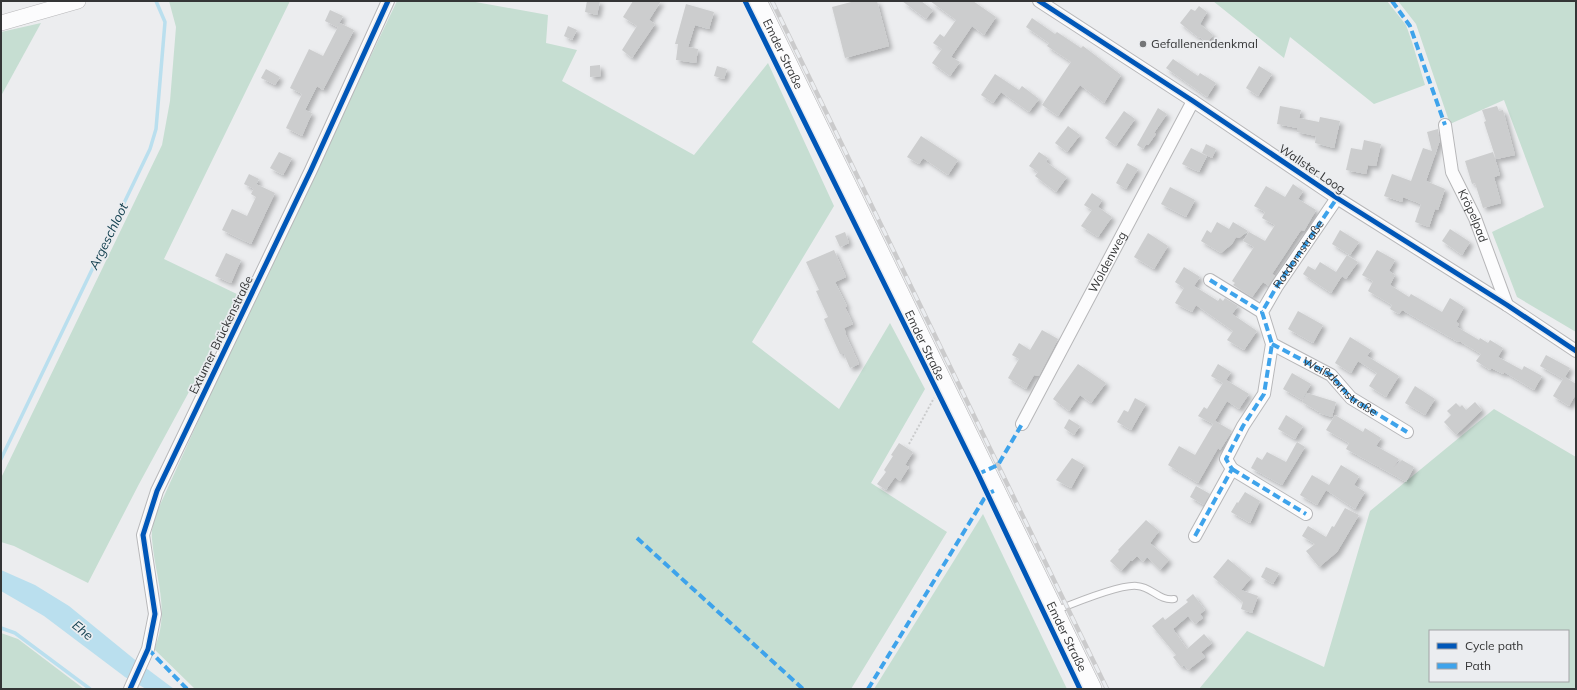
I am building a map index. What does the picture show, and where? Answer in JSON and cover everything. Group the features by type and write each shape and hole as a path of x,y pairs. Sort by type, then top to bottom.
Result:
{"main road":[{"name":"Emder Straße","path":"757,1 1092,689"}],"street":[{"path":"1,23 78,1"},
{"name":"Extumer Brückenstraße","path":"130,689 148,649 155,614 143,535 156,491 311,170 388,1"},
{"name":"Wallster Loog","path":"1039,1 1193,101 1337,198 1507,305 1576,351"},
{"name":"Woldenweg","path":"1022,424 1193,101"},
{"name":"Kröpelpad","path":"1445,125 1452,172 1475,218 1507,305"},
{"name":"Rotdornstraße","path":"1262,312 1277,286 1337,198"},
{"path":"1210,280 1262,312 1272,344 1264,394 1243,426 1226,459 1232,469 1306,514"},
{"name":"Weißdornstraße","path":"1272,344 1331,375 1351,398 1407,432"},
{"path":"1195,536 1232,469"}],"lane":[{"path":"1054,611 1125,587 1138,586 1146,588 1166,600 1174,599"}],"path":[{"path":"909,444 933,400 938,395"}],"green space":[{"path":"169,1 290,1 164,259 241,296 139,484 88,583 14,546 1,542 1,478 162,145 170,101 176,27"},
{"path":"397,1 470,1 548,15 546,43 577,50 562,81 694,155 768,63 834,206 752,342 839,409 890,323 925,389 871,483 947,532 851,689 195,689 154,649 159,635 162,608 152,536 154,518 231,349"},
{"path":"1213,1 1387,1 1406,25 1425,85 1374,104 1290,37 1284,58"},
{"path":"1398,1 1576,1 1576,332 1517,297 1492,232 1544,207 1504,100 1450,124 1416,24"},
{"path":"41,23 1,96 1,32"},
{"path":"1494,409 1576,457 1576,689 1199,689 1247,631 1324,667 1370,511"},
{"path":"983,514 1067,689 874,689"},
{"path":"1,633 18,639 84,689 1,689"}],"water":[{"name":"Ehe","path":"1,570 35,585 69,606 134,659 174,689 146,689 125,677 44,616 1,591"}],"building":[{"path":"587,1 600,1 597,15 585,12"},
{"path":"633,1 661,1 649,20 655,24 632,58 622,50 637,26 623,17"},
{"path":"855,1 877,1 889,46 845,58 832,7"},
{"path":"902,1 921,1 933,10 926,19"},
{"path":"930,1 973,1 996,17 984,35 972,26 951,57 960,62 950,76 932,63 942,49 933,43 940,34 944,37 956,20"},
{"path":"686,4 714,12 709,29 695,25 688,47 698,49 696,63 676,60 678,44 675,44"},
{"path":"1199,6 1207,12 1200,24 1213,35 1207,43 1180,23 1191,9 1195,11"},
{"path":"330,10 343,16 337,27 325,21"},
{"path":"1032,18 1055,34 1057,32 1081,48 1083,46 1121,75 1104,103 1080,85 1058,116 1042,105 1071,62 1047,46 1049,43 1026,27"},
{"path":"340,23 354,30 323,90 317,86 305,110 312,113 302,136 286,128 302,94 290,88 309,49 323,56"},
{"path":"568,26 577,30 572,40 564,36"},
{"path":"1173,59 1198,76 1200,73 1216,83 1207,97 1166,68"},
{"path":"600,65 601,76 590,77 590,66"},
{"path":"717,66 727,69 724,79 714,76"},
{"path":"1259,66 1272,74 1258,96 1246,88"},
{"path":"266,69 280,77 275,85 261,78"},
{"path":"995,74 1019,90 1022,86 1039,99 1029,112 1001,92 993,103 981,95"},
{"path":"1280,106 1301,110 1299,118 1319,122 1320,117 1340,121 1334,148 1315,143 1316,136 1297,132 1297,128 1277,124"},
{"path":"1497,106 1499,111 1503,110 1515,155 1496,159 1484,122 1486,121 1482,110"},
{"path":"1158,108 1167,114 1154,133 1156,134 1143,149 1137,145"},
{"path":"1124,111 1135,119 1116,146 1105,138"},
{"path":"1068,126 1080,135 1067,152 1055,143"},
{"path":"1438,129 1440,143 1426,181 1445,189 1438,210 1435,209 1429,227 1415,222 1421,204 1403,197 1402,202 1384,196 1392,174 1411,181 1423,148 1432,151 1427,132"},
{"path":"921,136 958,160 948,175 923,158 919,164 907,157"},
{"path":"1364,140 1381,144 1376,166 1368,165 1366,174 1346,170 1351,148 1362,150"},
{"path":"1206,144 1216,149 1212,158 1202,153"},
{"path":"1191,148 1207,156 1199,172 1182,164"},
{"path":"279,152 292,158 283,175 270,168"},
{"path":"1039,152 1048,158 1046,162 1067,177 1056,192 1035,176 1038,172 1029,166"},
{"path":"1493,152 1500,175 1494,177 1501,203 1483,208 1475,183 1472,184 1465,161"},
{"path":"1127,163 1138,169 1126,189 1116,183"},
{"path":"249,174 259,179 254,189 244,184"},
{"path":"256,184 275,193 251,244 222,230 232,209 247,216 256,197 251,194"},
{"path":"1293,184 1303,191 1298,199 1316,210 1304,231 1301,230 1272,274 1275,276 1269,286 1263,282 1252,297 1233,285 1235,283 1232,281 1254,247 1243,241 1249,232 1265,241 1275,225 1262,218 1265,212 1254,206 1266,186 1285,197"},
{"path":"1170,187 1195,200 1186,217 1161,204"},
{"path":"1092,193 1102,200 1098,207 1112,217 1098,237 1081,226 1092,210 1084,205"},
{"path":"1217,222 1229,229 1233,222 1248,231 1239,238 1236,237 1232,244 1221,253 1201,241 1207,230 1211,233"},
{"path":"1450,229 1470,242 1462,255 1442,241"},
{"path":"1340,230 1359,242 1350,255 1332,244"},
{"path":"845,232 849,243 840,247 835,236"},
{"path":"1148,233 1168,246 1154,269 1134,257"},
{"path":"834,250 846,277 835,282 847,306 845,307 853,324 844,328 845,333 859,364 850,368 844,354 840,354 824,319 828,317 816,291 819,290 806,262"},
{"path":"1377,250 1395,260 1389,271 1395,275 1390,285 1409,297 1411,294 1442,312 1450,298 1464,307 1456,322 1459,324 1457,327 1479,340 1480,338 1488,343 1490,340 1503,348 1498,357 1522,370 1524,366 1542,376 1534,390 1504,372 1503,374 1491,368 1490,370 1476,361 1481,354 1402,310 1399,314 1390,309 1392,305 1368,291 1373,281 1362,275"},
{"path":"226,253 241,260 231,283 215,276"},
{"path":"1347,255 1358,262 1346,279 1342,276 1331,293 1303,274 1308,266 1315,270 1320,262 1336,272"},
{"path":"1184,267 1200,277 1194,286 1218,301 1220,298 1223,301 1225,298 1238,306 1232,314 1257,331 1244,350 1227,340 1233,331 1196,305 1192,312 1175,303 1184,288 1175,282"},
{"path":"1298,311 1323,325 1313,343 1288,329"},
{"path":"1042,330 1058,339 1039,376 1034,375 1026,389 1008,378 1019,359 1012,355 1019,343 1030,350"},
{"path":"1350,337 1371,350 1367,356 1399,376 1386,397 1369,386 1377,373 1358,361 1351,373 1335,363"},
{"path":"1546,355 1570,368 1565,377 1576,384 1576,394 1569,406 1553,396 1563,379 1540,366"},
{"path":"1078,364 1106,383 1091,403 1080,395 1069,411 1053,399"},
{"path":"1218,364 1231,372 1226,380 1249,394 1239,409 1227,401 1213,424 1198,416 1204,407 1207,409 1223,383 1211,376"},
{"path":"1292,373 1311,384 1302,400 1283,389"},
{"path":"1415,386 1435,399 1425,415 1405,403"},
{"path":"1307,393 1336,402 1332,417 1319,413 1302,402"},
{"path":"1135,398 1146,404 1131,430 1117,422 1124,410 1128,412"},
{"path":"1475,402 1482,410 1456,435 1444,422 1451,415 1447,411 1456,403 1460,407 1462,405 1466,410"},
{"path":"1286,415 1303,426 1295,439 1278,429"},
{"path":"1335,415 1363,432 1365,428 1381,438 1376,446 1399,459 1393,468 1402,460 1414,467 1406,482 1346,449 1349,443 1326,430"},
{"path":"1069,419 1080,426 1074,435 1064,428"},
{"path":"1215,421 1232,431 1220,450 1218,448 1198,483 1168,465 1179,446 1195,455"},
{"path":"1297,442 1305,447 1282,485 1251,468 1257,457 1262,460 1267,452 1286,462"},
{"path":"899,443 913,452 905,465 909,467 900,481 895,477 886,490 877,484 886,472 884,470"},
{"path":"1072,458 1084,465 1071,488 1056,480"},
{"path":"1341,465 1359,476 1354,485 1365,492 1355,509 1326,490 1317,505 1300,495 1312,475 1329,485"},
{"path":"1196,486 1210,494 1204,505 1190,497"},
{"path":"1245,492 1260,501 1250,523 1231,512"},
{"path":"1345,508 1359,515 1337,552 1319,567 1306,551 1315,544 1302,536 1308,526 1326,537 1332,526 1334,527"},
{"path":"1146,520 1159,531 1150,543 1169,560 1160,570 1147,557 1143,562 1137,556 1121,571 1110,561 1119,551 1118,550"},
{"path":"1228,559 1251,578 1241,590 1258,596 1252,613 1241,609 1243,602 1213,577"},
{"path":"1266,567 1279,573 1273,584 1261,577"},
{"path":"1193,594 1205,610 1200,614 1203,618 1195,624 1188,616 1173,629 1187,649 1204,634 1212,643 1201,652 1205,657 1188,670 1184,665 1181,667 1173,657 1176,655 1152,626 1163,617 1165,620 1188,602 1186,600"}],"waterway":[{"name":"Argeschloot","path":"1,459 150,149 156,129 165,22 156,1"},
{"path":"1,628 15,633 90,689"}],"railway":[{"path":"772,1 1107,689"}],"marked path":[{"path":"1392,1 1410,26 1445,125"},
{"path":"1195,536 1232,469 1226,459 1243,426 1264,394 1272,344 1262,312 1277,286 1337,198"},
{"path":"1210,280 1262,312"},
{"path":"1272,344 1331,375 1351,398 1407,432"},
{"path":"978,474 998,465 1022,424"},
{"path":"1232,469 1306,514"},
{"path":"868,689 987,494 996,490"},
{"path":"637,538 803,689"},
{"path":"148,649 187,689"}],"cycle path":[{"path":"130,689 148,649 155,614 143,535 157,491 311,170 388,1"},
{"path":"745,1 978,474 1080,689"},
{"path":"1039,1 1193,101 1337,198 1507,305 1576,351"}],"place":[{"name":"Gefallenendenkmal","path":"1143,44"}]}
